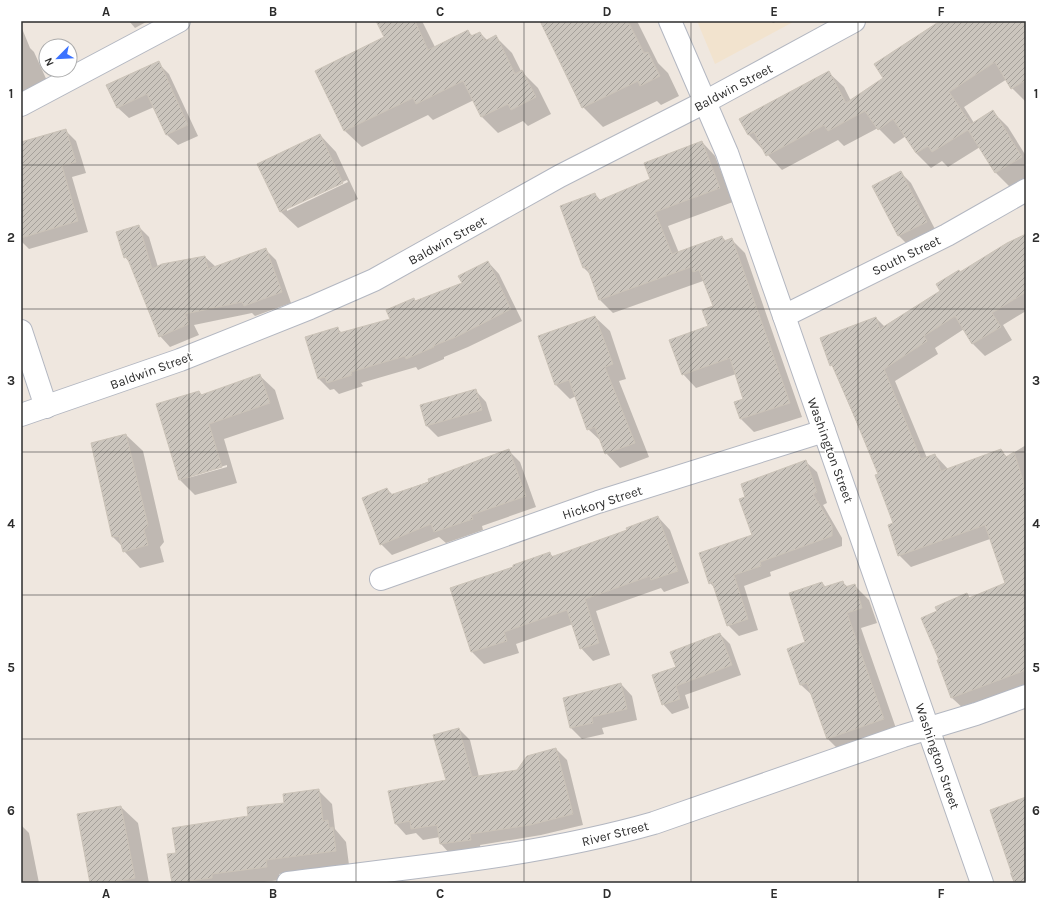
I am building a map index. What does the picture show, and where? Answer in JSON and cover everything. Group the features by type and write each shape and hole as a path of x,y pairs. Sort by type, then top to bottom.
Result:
{"main road":[{"path":"21,105 179,21"},
{"name":"Washington Street","path":"670,21 727,153 982,883"},
{"name":"Baldwin Street","path":"21,415 180,360 344,294 406,263 567,173 705,102 854,21"},
{"name":"South Street","path":"784,316 947,235 1026,190"},
{"path":"21,331 46,407"},
{"name":"Hickory Street","path":"381,579 598,502 824,431"},
{"name":"River Street","path":"288,883 534,851 615,835 654,824 928,728 976,714 1026,696"}],"shaded area":[{"path":"697,21 795,21 715,64"}],"building":[{"path":"376,21 415,21 428,50 468,30 471,36 480,32 485,41 496,35 515,74 522,70 536,97 511,110 508,104 481,117 463,81 416,104 413,98 344,131 315,71 384,37"},
{"path":"540,21 628,21 644,53 648,52 660,76 640,86 638,81 582,108"},
{"path":"940,21 1026,21 1026,80 1011,89 995,62 949,92 971,124 993,110 1022,157 995,173 968,130 932,152 928,146 916,153 893,119 878,130 865,111 828,131 824,125 766,156 754,132 748,135 739,119 829,71 846,103 883,78 874,64"},
{"path":"159,61 188,125 166,135 147,94 117,108 106,85"},
{"path":"66,129 76,162 62,166 78,221 21,238 21,142"},
{"path":"320,134 343,183 280,212 257,164"},
{"path":"702,141 720,188 655,212 672,254 722,236 724,241 732,238 790,403 740,419 734,402 743,399 730,358 682,375 669,340 708,326 702,310 713,306 699,270 693,272 691,267 599,300 587,267 583,268 560,206 595,193 598,201 650,179 644,163"},
{"path":"901,171 927,222 898,236 872,186"},
{"path":"139,225 152,269 162,264 205,256 208,269 266,248 282,292 244,306 242,302 185,314 189,324 159,337 127,257 124,258 116,232"},
{"path":"1026,234 1026,292 992,313 1001,327 972,344 955,316 924,336 927,341 884,369 921,459 935,454 941,471 1001,449 1006,457 1014,452 1026,490 1026,670 951,698 937,660 939,660 921,618 937,611 935,607 967,593 969,598 1005,583 985,525 898,556 888,525 893,523 875,475 878,474 832,365 830,366 820,338 876,317 880,329 940,291 936,284 959,270 960,272 1007,243"},
{"path":"488,261 511,309 456,337 406,359 405,356 351,372 352,375 327,383 325,377 318,379 305,337 338,327 339,333 390,319 386,310 414,298 415,301 462,283 458,276"},
{"path":"595,316 613,364 605,367 635,443 605,454 595,427 587,430 569,380 555,385 538,336"},
{"path":"260,374 270,403 209,424 222,467 179,480 156,404 199,391 201,395"},
{"path":"476,389 482,410 426,426 420,405"},
{"path":"126,434 148,525 144,530 148,545 123,552 119,536 112,537 91,443"},
{"path":"509,449 526,496 471,515 473,519 434,532 431,524 380,545 362,498 387,488 390,495 429,482 428,479"},
{"path":"806,460 817,492 813,494 832,526 832,536 760,562 761,566 734,575 748,619 727,626 712,582 709,584 699,553 752,535 739,499 745,497 741,484"},
{"path":"658,516 678,571 651,580 650,576 585,599 599,643 580,649 567,610 504,632 507,641 471,652 450,588 513,567 513,565 550,552 551,557 627,530 626,528"},
{"path":"843,581 845,587 855,584 862,608 847,613 884,719 827,739 807,683 800,685 787,649 805,642 789,593 822,582 824,587"},
{"path":"720,633 732,665 676,686 680,699 662,705 652,675 676,667 670,652"},
{"path":"621,683 627,709 592,717 593,723 570,728 563,698"},
{"path":"459,728 472,777 517,770 527,756 556,748 573,814 530,825 470,834 471,840 440,844 437,825 411,829 410,821 395,824 388,791 446,780 433,735"},
{"path":"319,789 323,821 328,820 329,828 333,827 336,851 266,860 267,867 212,874 212,878 172,883 167,854 176,853 172,828 248,816 247,807 284,803 283,794"},
{"path":"1026,797 1026,883 1015,883 990,810"},
{"path":"121,806 135,878 108,883 90,883 77,814"}]}
